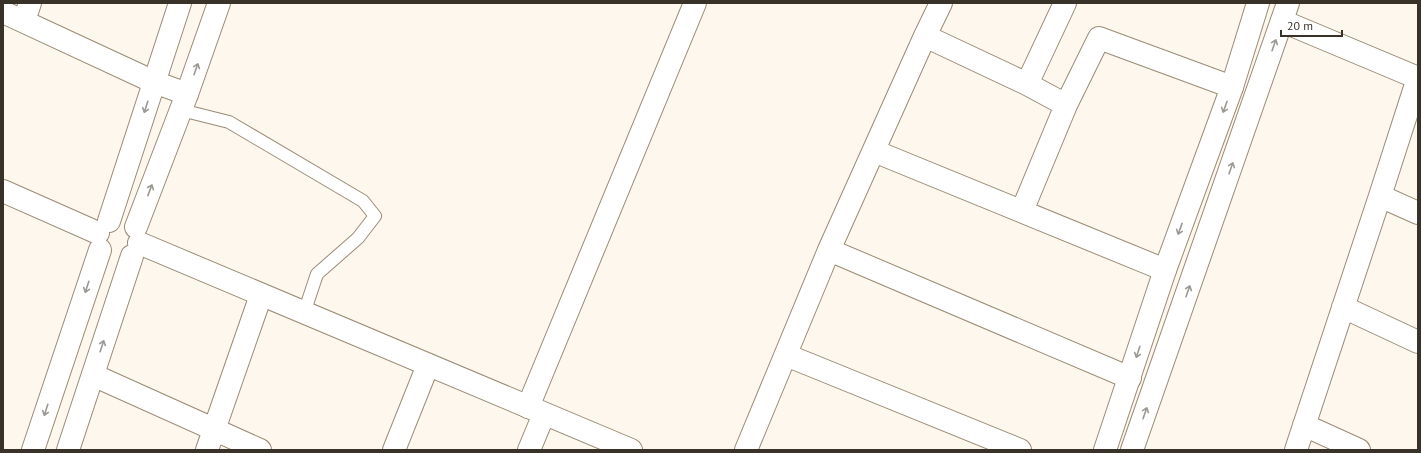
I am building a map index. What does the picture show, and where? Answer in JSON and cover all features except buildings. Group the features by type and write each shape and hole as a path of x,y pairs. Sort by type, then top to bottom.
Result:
{"street":[{"path":"33,450 102,235 180,3"},
{"path":"68,450 136,242 219,3"},
{"path":"529,450 536,410 695,3"},
{"path":"746,450 829,250 941,3"},
{"path":"1027,84 1065,3"},
{"path":"1105,450 1165,270 1232,87 1258,3"},
{"path":"3,12 27,12 154,82 184,102"},
{"path":"1132,450 1285,12 1418,78 1296,450"},
{"path":"925,36 1027,84 1066,105"},
{"path":"1022,211 1066,105 1099,38 1232,87"},
{"path":"874,151 1165,270"},
{"path":"3,191 102,235"},
{"path":"1380,196 1418,213"},
{"path":"102,235 118,218 128,220 136,242 631,450"},
{"path":"102,235 108,259 121,261 136,242"},
{"path":"829,250 1130,378"},
{"path":"207,450 261,295"},
{"path":"1343,307 1418,342"},
{"path":"786,355 1020,450"},
{"path":"394,450 428,365"},
{"path":"93,374 260,450"},
{"path":"1304,425 1359,450"}],"lane":[{"path":"184,102 229,122 363,201 375,216 358,238 317,274 304,313"}]}
